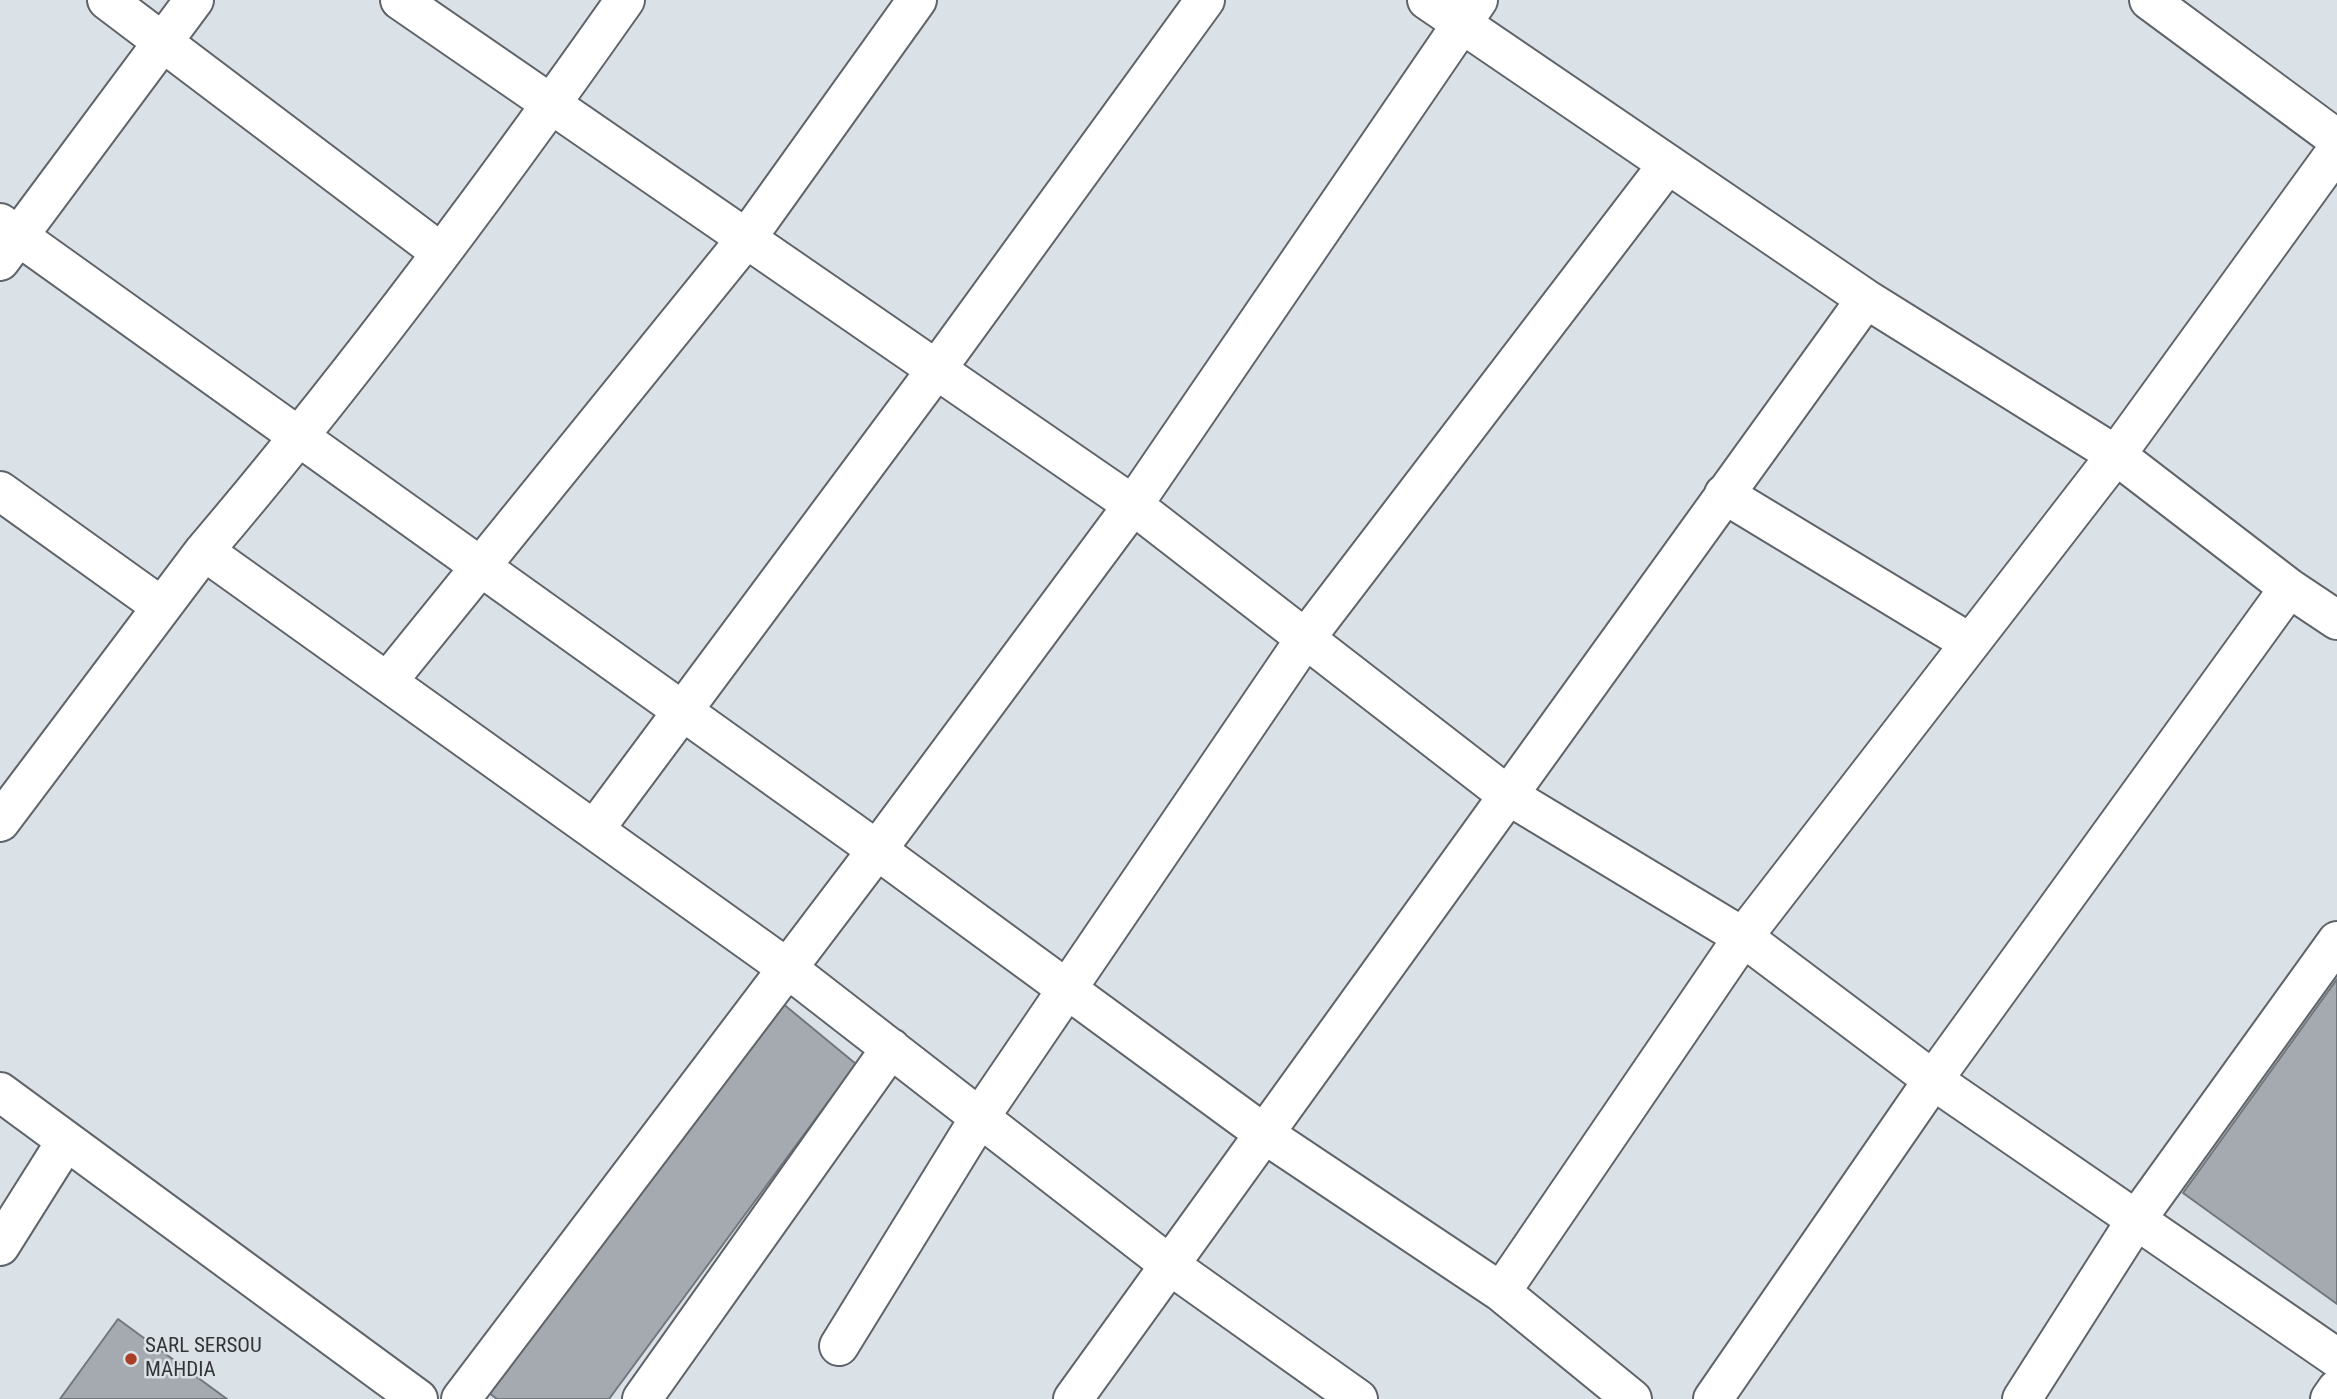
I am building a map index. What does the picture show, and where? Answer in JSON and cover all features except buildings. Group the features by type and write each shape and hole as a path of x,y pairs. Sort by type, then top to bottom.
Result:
{"street":[{"path":"107,0 440,252"},
{"path":"194,0 6,240 300,438 877,850 1266,1135 1502,1292 1632,1399"},
{"path":"400,0 1133,505 1506,794 1743,937 1933,1080 2337,1358"},
{"path":"4,808 204,551 300,438 551,105 625,0"},
{"path":"387,682 746,239 918,0"},
{"path":"594,830 936,370 1205,0"},
{"path":"1427,0 1470,12 1668,164 1866,299 2116,454 2289,588 2337,621"},
{"path":"2149,0 2337,139"},
{"path":"461,1399 877,850 1133,505 1470,12"},
{"path":"1502,1292 1743,937 2116,454 2337,150"},
{"path":"839,1346 980,1118 1306,639 1668,164"},
{"path":"1073,1399 1266,1135 1506,794 1866,299"},
{"path":"0,491 162,607"},
{"path":"1724,494 1970,643"},
{"path":"204,551 788,968 1171,1266 1358,1399"},
{"path":"1713,1399 1933,1080 2289,588"},
{"path":"2022,1399 2136,1220 2337,941"},
{"path":"642,1399 891,1048"},
{"path":"0,1092 418,1399"},
{"path":"0,1246 66,1141"},
{"path":"2330,1399 2337,1389"}],"place":[{"name":"SARL SERSOU MAHDIA","path":"131,1359"}]}
